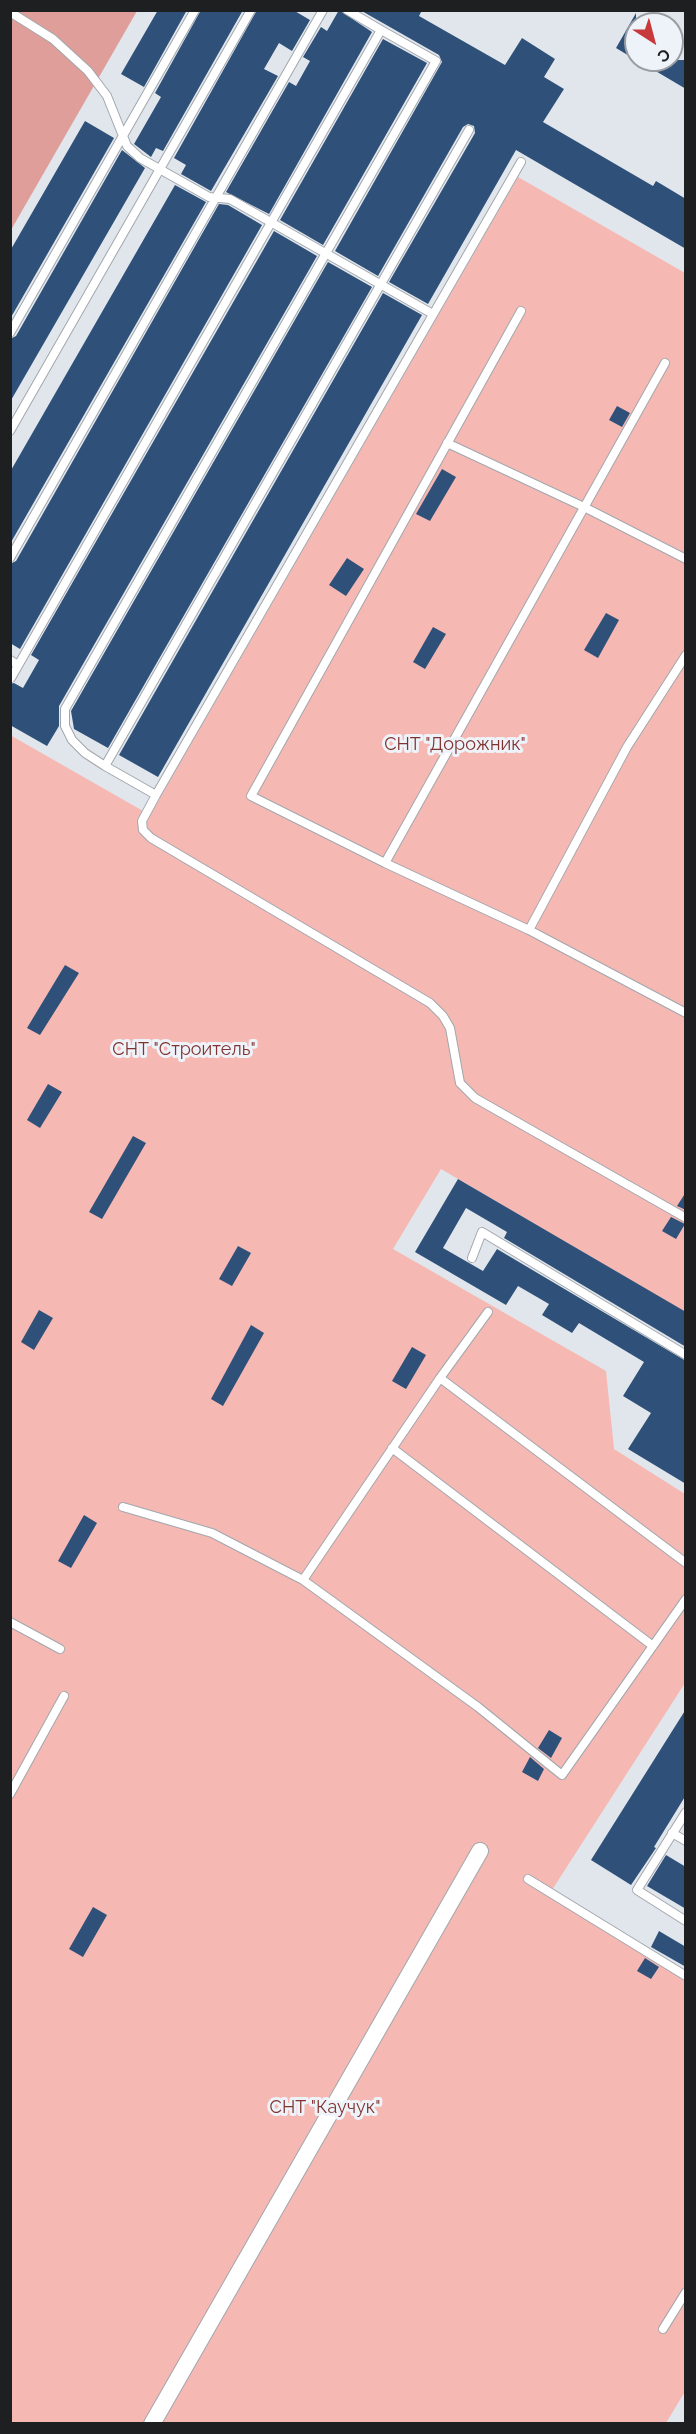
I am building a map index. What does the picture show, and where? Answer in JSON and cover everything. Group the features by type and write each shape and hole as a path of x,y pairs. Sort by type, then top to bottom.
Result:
{"street":[{"path":"152,2424 480,1851"}],"lane":[{"path":"10,333 195,10"},
{"path":"10,431 251,10"},
{"path":"10,558 323,10"},
{"path":"156,795 85,753 72,740 65,726 65,709 436,61 347,10"},
{"path":"10,12 52,39 88,71 107,96 127,146 140,158 209,197 230,199 431,313"},
{"path":"11,678 14,663 381,30"},
{"path":"105,766 469,130"},
{"path":"521,162 431,313 156,795 142,821 143,830 151,838 430,1003 443,1016 450,1028 460,1083 475,1098 686,1218"},
{"path":"521,311 250,796 385,863 529,930 686,1013"},
{"path":"385,863 666,363"},
{"path":"447,443 584,507 686,559"},
{"path":"529,930 627,747 686,655"},
{"path":"472,1258 482,1232 686,1355"},
{"path":"303,1580 440,1378 488,1312"},
{"path":"440,1378 686,1563"},
{"path":"392,1448 653,1646"},
{"path":"123,1507 212,1533 303,1580 478,1707 562,1774 686,1599"},
{"path":"10,1622 60,1649"},
{"path":"10,1794 64,1696"},
{"path":"686,1812 637,1890 686,1922"},
{"path":"672,1833 686,1841"},
{"path":"528,1879 686,1976"},
{"path":"663,2329 686,2292"}],"green space":[{"path":"518,177 685,273 685,1312 441,1169 393,1249 606,1371 614,1449 685,1494 685,1683 552,1890 685,1979 686,2390 666,2423 11,2423 10,735 150,815"}],"shaded area":[{"path":"11,11 137,11 11,230"}],"building":[{"path":"158,10 187,10 144,87 121,74"},
{"path":"201,10 243,10 163,151 156,148 151,157 134,144 161,97 155,93"},
{"path":"257,10 293,10 310,20 292,51 279,43 264,69 278,76 211,191 181,174 186,165 174,158"},
{"path":"339,10 372,32 269,214 226,192 289,82 296,86 310,61 303,57 321,27 327,31"},
{"path":"360,10 422,10 419,16 505,65 522,38 555,59 544,77 564,89 543,122 653,186 656,181 686,199 686,249 516,150 428,304 389,282 475,133 474,126 468,124 463,127 378,276 335,251 442,62 439,55"},
{"path":"624,34 624,53 616,48"},
{"path":"383,39 427,63 323,245 280,220"},
{"path":"684,60 686,60 686,89 657,72 684,72"},
{"path":"85,121 114,138 10,319 10,251"},
{"path":"122,150 145,168 10,402 10,339 16,336"},
{"path":"175,185 206,202 10,544 10,472"},
{"path":"219,204 228,205 262,225 20,649 10,643 10,564 16,561"},
{"path":"274,231 317,256 59,706 59,726 47,746 10,725 10,684 14,683 23,688 39,660 31,655"},
{"path":"328,262 372,287 108,748 74,729 71,711"},
{"path":"383,293 422,315 158,777 119,755"},
{"path":"617,406 630,413 622,427 609,420"},
{"path":"442,469 456,477 430,521 416,514"},
{"path":"347,558 364,569 346,596 329,585"},
{"path":"606,613 619,620 598,658 584,650"},
{"path":"433,627 446,634 425,669 413,662"},
{"path":"65,965 79,973 40,1035 27,1028"},
{"path":"48,1084 62,1092 40,1128 27,1120"},
{"path":"133,1136 146,1143 102,1219 89,1212"},
{"path":"458,1179 686,1312 686,1347 504,1238 507,1232 466,1208 443,1248 483,1271 497,1249 686,1361 686,1484 628,1449 651,1413 623,1396 644,1362 579,1323 572,1333 542,1315 549,1304 518,1286 506,1305 415,1252"},
{"path":"686,1192 686,1210 677,1206"},
{"path":"671,1217 685,1224 676,1239 662,1231"},
{"path":"238,1246 251,1253 232,1286 219,1279"},
{"path":"39,1310 53,1318 34,1350 21,1342"},
{"path":"251,1325 264,1333 223,1406 211,1399"},
{"path":"412,1347 426,1355 406,1389 392,1381"},
{"path":"84,1515 97,1523 71,1568 58,1561"},
{"path":"686,1709 686,1795 654,1847 656,1848 631,1885 591,1860"},
{"path":"549,1730 562,1738 551,1758 538,1748"},
{"path":"530,1757 544,1769 538,1781 522,1772"},
{"path":"666,1855 686,1867 686,1909 647,1886"},
{"path":"93,1907 107,1915 83,1957 69,1949"},
{"path":"659,1931 686,1947 686,1967 651,1947"},
{"path":"645,1958 659,1967 651,1979 637,1971"}],"park label":[{"name":"СНТ \"Дорожник\"","path":"455,745"},
{"name":"СНТ \"Строитель\"","path":"184,1050"},
{"name":"СНТ \"Каучук\"","path":"325,2108"}]}
